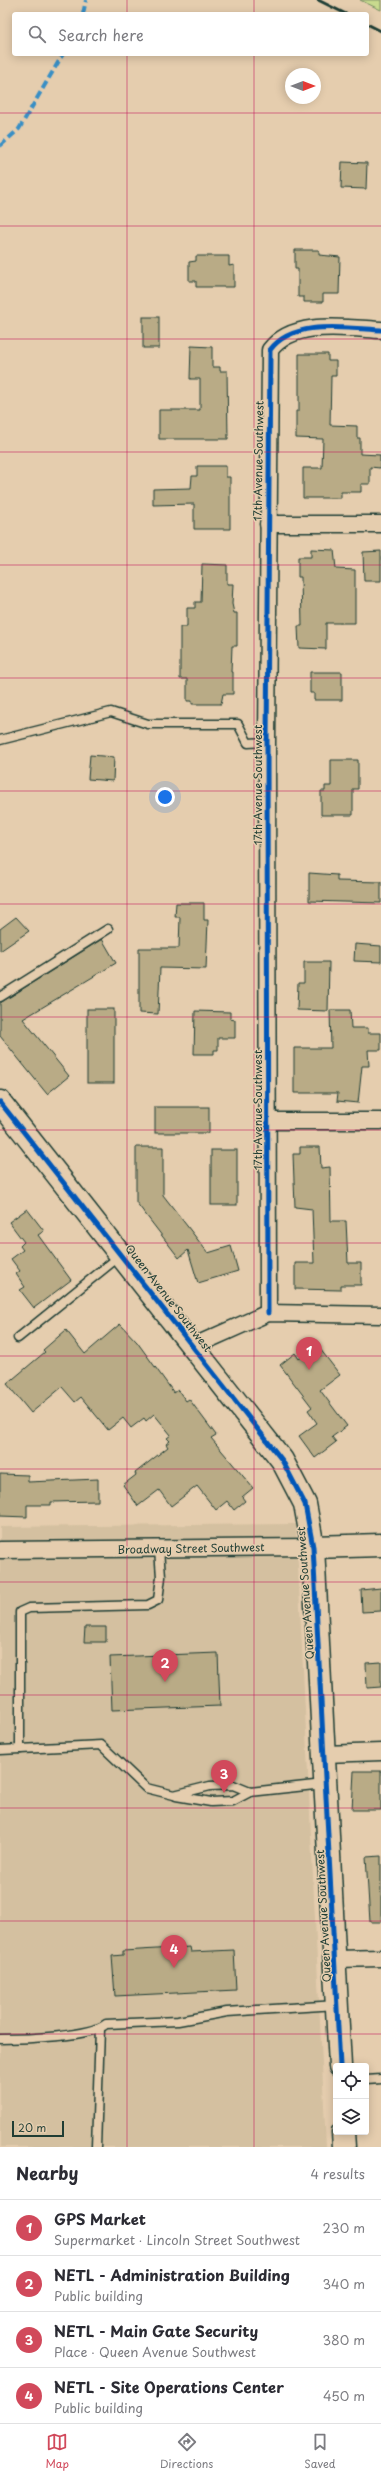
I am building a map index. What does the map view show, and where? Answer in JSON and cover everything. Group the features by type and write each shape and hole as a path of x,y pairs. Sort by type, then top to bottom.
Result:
{"main road":[{"name":"Queen Avenue Southwest","path":"0,1102 194,1346 291,1474 305,1504 313,1547 327,1784 340,2063"},
{"name":"Broadway Street Southwest","path":"313,1547 381,1545"},
{"path":"343,2135 344,2147"}],"street":[{"name":"17th Avenue Southwest","path":"268,1313 266,1121 270,350 277,341 287,334 312,329 381,330"},
{"path":"268,524 381,524"},
{"path":"266,1121 381,1121"},
{"path":"194,1346 268,1313 381,1315"},
{"name":"Broadway Street Southwest","path":"0,1550 313,1547"},
{"path":"325,1754 381,1752"},
{"path":"336,1959 381,1958"}],"lane":[{"path":"0,740 111,712 148,724 238,724 248,742 267,742"},
{"path":"0,997 108,929"},
{"path":"18,1338 122,1255"},
{"path":"20,1749 20,1612 29,1608 148,1605 158,1600 160,1576 159,1549"},
{"path":"0,1750 101,1745 146,1788 212,1802 233,1801 250,1792 327,1784"},
{"path":"174,1795 210,1786 233,1785 250,1792"},
{"path":"0,2039 70,2034 100,2029 106,2024 178,2021 226,2012 338,2005"},
{"path":"96,2147 100,2029"},
{"path":"369,2080 381,2079"}],"shaded area":[{"path":"296,1524 326,2147 0,2147 0,1527"}],"green space":[{"path":"360,0 381,0 381,10"}],"building":[{"path":"342,162 367,163 366,189 341,188"},
{"path":"295,250 319,250 319,255 340,257 339,294 323,294 323,302 304,302 304,297 298,297 298,269 295,269"},
{"path":"196,256 229,256 229,266 234,265 234,287 196,287 196,281 189,281 189,262 196,261"},
{"path":"143,317 159,317 159,348 143,348"},
{"path":"191,346 212,347 212,367 220,367 220,371 227,371 228,439 159,439 159,410 200,410 200,379 190,379"},
{"path":"299,354 328,354 328,361 336,361 336,376 331,376 330,425 357,426 357,438 360,438 360,454 380,455 380,468 370,467 370,484 361,484 361,492 341,492 341,498 303,498 303,468 322,468 323,439 296,438 296,411 299,411"},
{"path":"197,466 226,466 226,477 230,477 230,529 194,529 194,504 153,505 153,489 191,488 192,476 197,476"},
{"path":"311,549 334,550 336,569 355,570 355,623 326,623 326,649 299,648 298,626 302,626 301,577 298,577 298,557 311,557"},
{"path":"381,551 381,581 364,581 363,552"},
{"path":"202,564 227,565 227,584 233,584 232,604 234,613 237,613 237,646 232,646 231,672 233,672 233,694 223,694 221,704 192,704 192,701 187,701 187,679 180,679 180,627 187,627 187,608 195,608 195,602 201,602"},
{"path":"310,672 342,672 342,700 314,700 314,693 310,693"},
{"path":"90,755 114,757 113,781 88,779"},
{"path":"331,760 358,760 358,789 353,789 353,815 321,815 321,791 325,791 325,786 331,786"},
{"path":"309,873 337,875 337,881 381,882 381,903 309,901"},
{"path":"176,903 204,903 204,920 208,920 206,969 160,968 158,1014 139,1013 139,948 179,948 180,917 175,917"},
{"path":"16,917 29,931 0,951 0,929"},
{"path":"102,939 116,963 23,1019 69,1076 47,1094 0,1036 0,1003"},
{"path":"355,944 381,946 381,962 354,961"},
{"path":"304,962 329,962 328,1011 297,1010 298,983 304,983"},
{"path":"87,1009 114,1009 114,1083 87,1083"},
{"path":"330,1010 350,1010 351,1028 368,1028 368,1033 381,1033 381,1050 368,1050 369,1066 362,1066 358,1103 337,1101 338,1093 294,1093 294,1048 331,1048"},
{"path":"195,1011 230,1012 230,1019 235,1020 235,1038 218,1038 218,1050 214,1050 214,1054 194,1054"},
{"path":"155,1107 209,1107 209,1133 155,1133"},
{"path":"136,1147 163,1147 163,1195 208,1253 231,1246 238,1271 198,1283 188,1250 179,1258 136,1202"},
{"path":"300,1147 320,1147 321,1168 330,1167 331,1221 346,1221 348,1263 361,1263 361,1285 341,1285 341,1290 295,1289 295,1263 314,1263 312,1209 295,1207 293,1154 300,1154"},
{"path":"211,1150 237,1150 237,1205 211,1205"},
{"path":"27,1209 44,1231 38,1235 71,1280 34,1308 20,1290 25,1287 16,1274 20,1271 11,1259 23,1250 20,1246 24,1242 9,1222"},
{"path":"120,1324 137,1342 174,1393 178,1390 186,1401 189,1399 216,1435 211,1438 253,1488 242,1497 245,1501 234,1510 227,1501 216,1510 197,1486 171,1506 159,1490 138,1506 123,1485 136,1475 135,1473 168,1447 166,1444 170,1441 167,1438 171,1435 154,1414 146,1421 144,1418 131,1428 123,1418 108,1430 81,1397 75,1402 62,1387 31,1413 7,1384 45,1352 43,1350 66,1330 85,1354"},
{"path":"317,1345 340,1375 320,1390 347,1426 332,1437 336,1442 315,1458 299,1436 317,1423 308,1410 312,1407 280,1365 295,1353 299,1359"},
{"path":"0,1474 28,1475 28,1482 98,1479 98,1501 51,1502 51,1505 27,1505 27,1517 0,1516"},
{"path":"381,1588 381,1611 362,1612 361,1590"},
{"path":"85,1627 106,1627 106,1642 84,1642"},
{"path":"218,1653 220,1706 112,1710 110,1657"},
{"path":"381,1662 381,1687 367,1688 366,1663"},
{"path":"354,1771 381,1771 381,1810 352,1810"},
{"path":"381,1856 381,1922 370,1922 366,1857"},
{"path":"190,1947 191,1952 234,1950 236,1990 115,1996 112,1956 123,1955 123,1951"}],"railway":[{"path":"318,0 342,12"},
{"path":"369,25 381,31"}],"marked path":[{"path":"83,12 86,0"},
{"path":"0,146 19,129 62,56"}],"cycle path":[{"path":"268,1313 267,742 270,350 280,340 292,334 306,330 337,327 381,330"},
{"path":"0,1102 282,1460 305,1504 313,1547 340,2063"}],"place":[{"name":"GPS Market","path":"309,1370"},
{"name":"NETL - Administration Building","path":"165,1682"},
{"name":"NETL - Main Gate Security","path":"224,1793"},
{"name":"NETL - Site Operations Center","path":"174,1968"}]}
